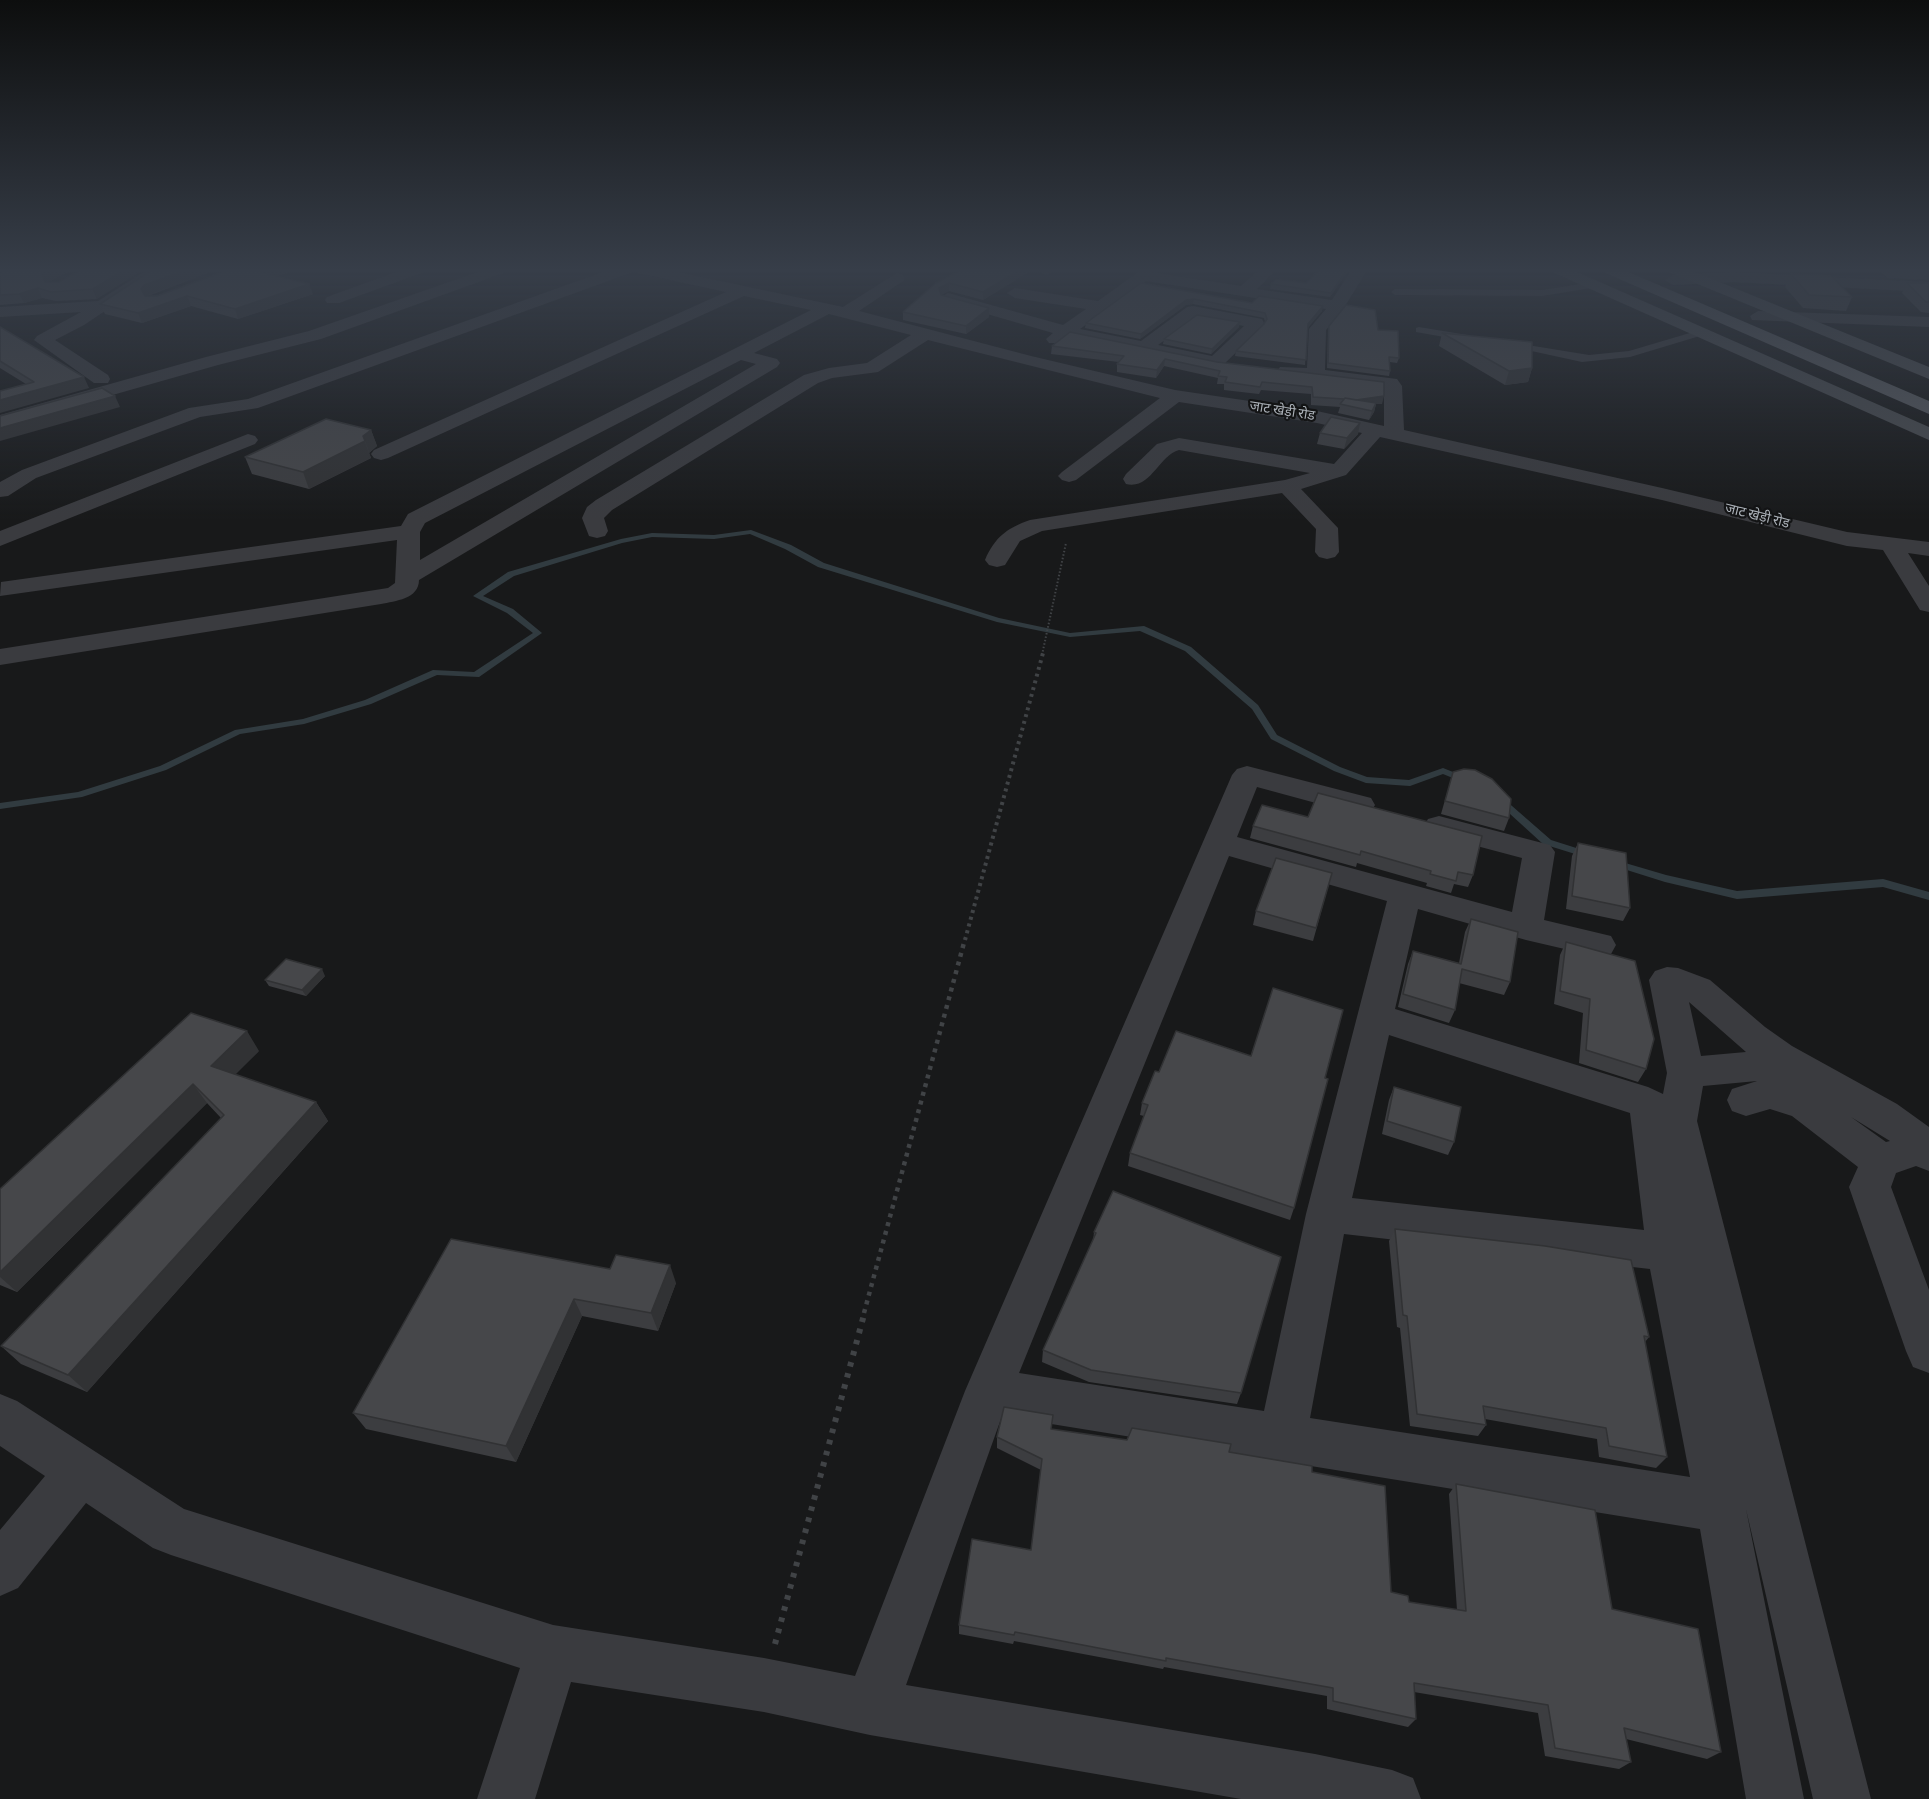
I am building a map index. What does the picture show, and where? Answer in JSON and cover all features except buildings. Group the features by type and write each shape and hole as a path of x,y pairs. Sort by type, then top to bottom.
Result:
{"main road":[{"path":"1800,352 1929,408"},
{"path":"1859,352 1927,376"}],"street":[{"path":"62,352 101,379"},
{"path":"0,421 248,352"},
{"path":"0,491 28,474 196,412 251,404 395,352"},
{"path":"381,454 607,352"},
{"path":"0,657 397,593 407,586 409,532 416,519 742,352"},
{"path":"597,531 593,518 595,512 604,505 811,379 829,373 872,368 897,352"},
{"name":"जाट खेड़ी रोड","path":"995,352 1175,396 1317,417 1847,539 1929,549"},
{"path":"1028,361 1039,352"},
{"path":"1168,352 1239,365"},
{"path":"1216,362 1226,352"},
{"path":"1316,374 1317,352"},
{"path":"1743,352 1929,434"},
{"path":"1871,352 1927,376"},
{"path":"409,576 771,363 738,354"},
{"path":"56,387 212,361"},
{"path":"997,560 1003,543 1021,530 1038,525 1287,486 1339,471 1384,432 1393,386 1390,383 1272,369"},
{"path":"1069,476 1175,396"},
{"path":"0,539 248,440"},
{"path":"1134,479 1164,448 1179,444 1339,471"},
{"path":"1287,486 1327,528 1327,552"},
{"path":"1,589 409,532"},
{"path":"1892,546 1929,605"},
{"path":"11,561 54,581"},
{"path":"870,1707 891,1656 988,1391 1247,775 1539,852 1526,928"},
{"path":"1220,843 1526,928 1599,945"},
{"path":"1283,1437 1327,1214 1405,894"},
{"path":"1842,1799 1677,1121 1686,1073 1668,980 1680,980 1702,992 1759,1044 1798,1069 1899,1123 1926,1151"},
{"path":"1374,1016 1648,1103 1668,1252 1720,1506 1775,1799"},
{"path":"1686,1073 1760,1066 1798,1069"},
{"path":"1746,1100 1770,1093 1805,1104 1881,1161 1926,1151"},
{"path":"1881,1161 1870,1187 1929,1351"},
{"path":"1327,1214 1668,1252"},
{"path":"988,1391 1720,1506"},
{"path":"0,1418 171,1530 553,1652 764,1685 870,1707 1325,1791 1392,1799"},
{"path":"0,1570 81,1471"},
{"path":"506,1799 553,1652"}],"lane":[{"path":"1552,352 1593,359"},
{"path":"1542,362 1593,359 1637,352"}],"path":[{"path":"764,1685 1045,644 1071,520"}],"waterway":[{"path":"0,806 79,795 163,768 238,732 304,721 368,702 436,672 476,675 538,633 510,611 477,596 511,574 621,541 652,535 714,537 751,532 788,547 821,565 997,620 1070,635 1141,628 1188,649 1255,707 1274,737 1337,769 1366,780 1410,783 1443,771 1465,780"},
{"path":"1501,801 1547,842 1588,855"},
{"path":"1615,863 1665,878 1737,895 1883,883 1929,896"}]}
